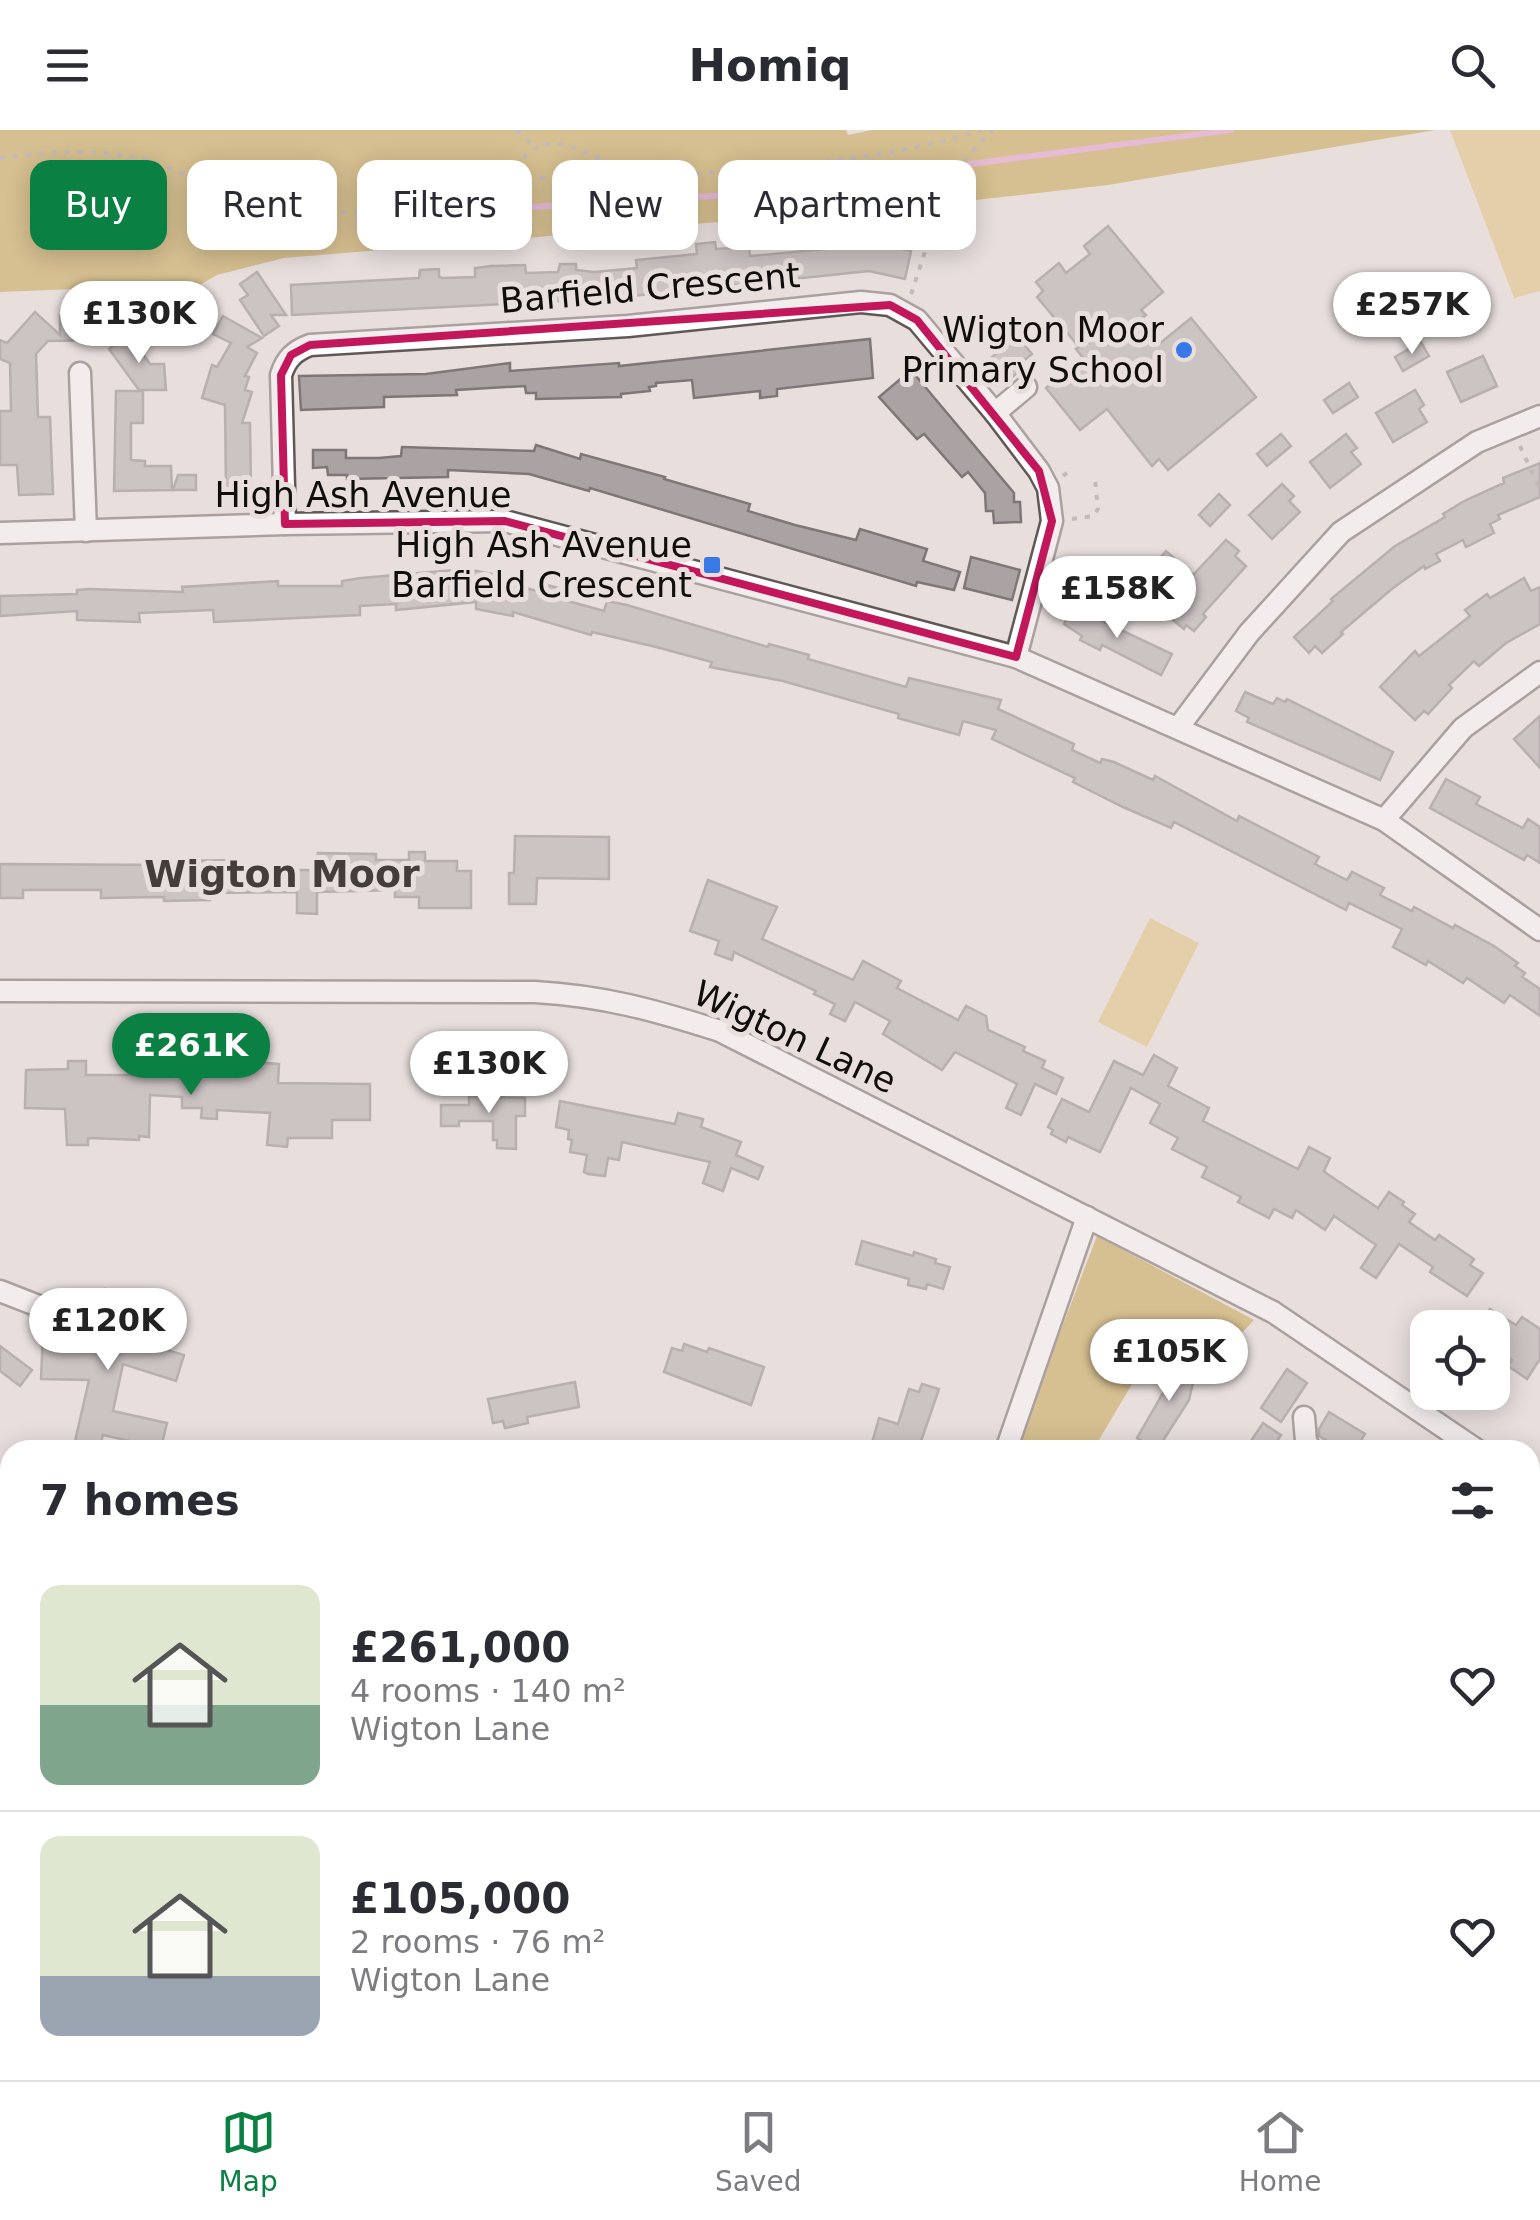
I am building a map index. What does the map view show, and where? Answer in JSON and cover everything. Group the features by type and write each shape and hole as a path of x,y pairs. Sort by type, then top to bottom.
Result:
{"street":[{"name":"Barfield Crescent","path":"284,524 281,375 291,355 310,345 628,326 861,302 890,305 904,313"},
{"path":"904,313 916,320 995,413 1048,488 1052,521 1016,656"},
{"path":"80,373 86,530"},
{"path":"995,413 1026,388"},
{"path":"1178,728 1248,632 1341,532 1477,442 1540,416"},
{"name":"High Ash Avenue","path":"0,533 505,521 1016,656 1384,820 1540,930"},
{"path":"1384,820 1463,728 1540,672"},
{"name":"Wigton Lane","path":"0,990 535,992 585,995 634,1004 720,1030 1272,1312 1462,1440"},
{"path":"1009,1440 1087,1217"},
{"path":"0,1292 72,1320"},
{"path":"1304,1416 1306,1440"}],"path":[{"path":"517,130 534,148"},
{"path":"698,173 885,155 981,130"},
{"path":"904,313 954,179 976,144 993,130"},
{"path":"520,160 534,148 551,144 604,160"},
{"path":"0,158 40,153 98,154 156,163 214,188 271,206 357,212"},
{"path":"1512,428 1540,490"},
{"path":"1052,521 1093,516 1098,509 1095,479"}],"highlighted area":[{"path":"890,305 917,320 1039,471 1052,521 1016,657 505,521 285,524 281,375 291,355 310,345"}],"shaded area":[{"path":"0,130 846,130 848,135 872,130 1436,130 1108,185 976,200 976,160 718,160 718,222 698,224 698,160 552,160 552,236 532,237 532,160 357,160 357,250 381,250 284,258 217,275 165,305 124,287 0,292"},
{"path":"1450,130 1540,130 1540,291 1514,298"},
{"path":"1150,918 1199,943 1147,1047 1098,1022"},
{"path":"1097,1236 1254,1320 1218,1359 1164,1330 1099,1440 1019,1440"}],"building":[{"path":"1108,226 1163,292 1141,310 1146,315 1139,321 1158,345 1191,318 1256,397 1168,470 1159,459 1152,466 1107,409 1080,430 1046,388 1083,358 1076,349 1079,347 1037,297 1043,291 1036,282 1059,263 1066,273 1090,254 1084,246"},
{"path":"715,242 718,250 749,250 750,256 815,250 911,251 905,279 869,271 604,299 292,315 291,285 419,278 420,270 439,269 439,277 443,278 475,277 475,268 491,266 525,265 526,273 558,272 560,264 576,264 576,270 594,272 637,268 636,260 697,254 698,244"},
{"path":"257,272 286,315 271,315 279,326 264,336 240,300 248,295 240,284"},
{"path":"78,306 104,306 104,340 48,341 36,354 38,417 50,417 53,494 19,495 17,465 0,465 0,411 11,411 10,363 0,359 0,340 7,343 35,312 60,335 60,316 78,315"},
{"path":"223,316 262,338 247,347 257,353 245,376 249,377 245,390 252,392 242,423 250,423 251,488 226,488 225,405 202,398 212,365 217,367 231,343 213,334"},
{"path":"129,334 150,364 164,364 166,390 139,390 109,349"},
{"path":"1017,336 1032,354 1019,364 1023,368 1011,378 992,357"},
{"path":"870,339 873,378 777,389 777,396 760,398 760,391 694,398 692,380 656,383 649,387 650,391 621,397 536,399 536,393 526,393 525,386 456,390 457,395 384,397 384,407 301,410 299,376 426,374 510,363 510,371 619,366"},
{"path":"1421,342 1429,356 1403,371 1395,357"},
{"path":"1483,356 1497,386 1461,402 1447,372"},
{"path":"911,370 1014,493 1014,502 1020,502 1021,522 994,523 993,511 986,511 985,493 968,472 962,477 924,434 917,439 879,397"},
{"path":"1349,383 1358,397 1333,413 1324,400"},
{"path":"1415,390 1424,405 1419,409 1427,422 1393,442 1376,413"},
{"path":"116,391 143,391 143,423 131,423 131,460 145,461 145,466 171,466 172,490 114,491"},
{"path":"1281,434 1291,446 1267,466 1257,454"},
{"path":"1346,434 1357,448 1351,452 1361,464 1330,488 1310,462"},
{"path":"536,445 665,477 750,504 748,511 795,525 856,540 860,529 927,549 923,561 960,572 954,590 917,582 916,586 590,488 589,491 529,474 448,470 448,477 347,479 347,475 328,475 327,467 313,468 313,450 346,450 346,458 379,458 401,456 402,447 534,451"},
{"path":"1540,463 1540,497 1498,515 1500,519 1490,524 1494,533 1466,547 1463,540 1436,554 1440,561 1425,569 1424,566 1393,588 1322,653 1315,646 1309,653 1294,637 1331,599 1395,546 1445,517 1443,514 1464,501 1504,483 1503,478"},
{"path":"178,475 196,475 196,490 173,490"},
{"path":"1282,484 1294,496 1289,501 1300,512 1272,539 1249,515"},
{"path":"1219,494 1230,505 1210,526 1199,515"},
{"path":"1226,540 1239,551 1235,556 1246,566 1203,614 1206,617 1194,631 1186,625 1184,629 1168,616 1187,592 1156,563 1166,551 1193,575"},
{"path":"971,557 1020,570 1012,600 964,588"},
{"path":"466,569 519,579 518,586 545,593 547,585 570,591 568,601 604,611 607,601 627,605 768,647 769,644 809,655 808,659 906,687 909,678 1001,700 998,709 1074,744 1072,750 1100,763 1102,759 1114,762 1153,780 1155,776 1237,821 1239,816 1319,857 1315,864 1347,880 1352,872 1384,888 1380,895 1412,911 1414,907 1453,928 1455,925 1494,946 1518,963 1515,966 1525,973 1522,977 1540,989 1540,1016 1510,995 1504,1003 1467,978 1463,983 1428,961 1426,965 1393,947 1402,929 1349,903 1346,910 1174,822 1171,828 1123,807 1073,782 1075,778 992,739 996,730 963,721 959,735 783,681 710,667 712,662 656,647 592,632 591,635 513,612 513,616 476,609 476,602 396,610 396,604 360,606 360,615 214,622 213,610 139,613 140,622 77,620 77,611 0,616 0,596 77,594 77,590 89,589 183,592 182,587 278,581 278,586 342,586 342,581 361,578"},
{"path":"1524,578 1531,591 1540,587 1540,624 1506,643 1479,666 1474,661 1449,685 1452,688 1428,714 1424,711 1415,720 1380,687 1415,651 1419,656 1470,616 1465,610 1487,594 1490,598"},
{"path":"1072,607 1172,654 1161,675 1102,645 1100,650 1080,640 1082,636 1064,624"},
{"path":"1245,692 1273,704 1277,698 1285,702 1287,699 1393,752 1380,780 1247,722 1249,718 1236,711"},
{"path":"1540,716 1540,768 1514,739"},
{"path":"1446,779 1480,797 1476,804 1523,828 1528,819 1540,827 1540,863 1527,855 1524,860 1430,808"},
{"path":"515,836 609,837 609,879 537,878 536,904 509,904"},
{"path":"409,852 425,852 425,861 457,861 457,871 471,871 471,908 419,908 419,897 395,897 395,890 317,892 317,914 297,913 297,892 210,893 210,900 164,901 164,897 101,898 101,890 23,890 23,898 0,898 0,864 174,865 174,861 237,860 237,867 317,870 318,853 376,854 376,860 409,860"},
{"path":"708,880 777,907 762,939 853,980 863,961 901,981 897,988 958,1020 966,1006 986,1016 988,1030 1025,1047 1023,1051 1045,1061 1042,1068 1063,1078 1056,1094 1035,1084 1021,1115 1006,1108 1017,1084 955,1052 942,1070 883,1034 890,1021 855,1002 845,1021 830,1014 835,1004 814,994 816,991 734,952 732,960 715,954 719,941 690,931"},
{"path":"134,1044 154,1045 154,1058 176,1059 175,1064 253,1069 253,1062 279,1064 278,1083 370,1084 370,1120 332,1120 332,1138 288,1138 287,1147 267,1145 270,1113 217,1110 217,1119 201,1118 202,1108 182,1108 182,1097 150,1095 149,1137 88,1138 88,1145 67,1145 65,1109 25,1108 26,1070 68,1069 68,1061 86,1061 86,1075 134,1075"},
{"path":"1154,1055 1177,1068 1168,1086 1209,1108 1203,1121 1298,1169 1309,1147 1330,1158 1326,1173 1378,1208 1389,1192 1404,1202 1402,1205 1415,1214 1409,1222 1435,1240 1439,1235 1474,1259 1470,1265 1483,1273 1467,1296 1430,1272 1433,1267 1399,1244 1376,1278 1361,1268 1376,1245 1334,1216 1325,1230 1296,1210 1292,1218 1274,1209 1269,1218 1238,1202 1241,1197 1202,1177 1207,1167 1172,1149 1178,1138 1150,1123 1160,1104 1131,1088 1100,1152 1068,1137 1066,1142 1051,1134 1053,1130 1048,1127 1062,1099 1089,1112 1114,1061 1143,1075"},
{"path":"469,1096 525,1098 525,1116 516,1116 516,1149 497,1148 493,1121 459,1121 459,1126 441,1126 441,1105 469,1105"},
{"path":"560,1101 675,1124 678,1113 703,1119 701,1127 741,1142 736,1155 763,1167 758,1179 731,1168 723,1191 703,1183 710,1162 622,1142 619,1160 608,1158 605,1176 588,1174 584,1172 587,1155 570,1152 569,1130 556,1127"},
{"path":"862,1241 913,1256 914,1252 950,1267 943,1289 927,1284 926,1289 908,1285 909,1279 856,1264"},
{"path":"105,1289 134,1296 130,1313 136,1314 130,1339 184,1355 176,1381 123,1364 113,1411 167,1423 163,1440 125,1440 103,1435 102,1440 75,1440 89,1380 41,1379 43,1334 95,1336"},
{"path":"1522,1317 1540,1329 1540,1359 1527,1379 1510,1367 1510,1321 1516,1325"},
{"path":"684,1344 707,1352 709,1348 764,1367 751,1405 664,1372 672,1348 682,1351"},
{"path":"0,1346 32,1370 20,1386 0,1371"},
{"path":"1172,1360 1197,1365 1189,1400 1163,1440 1140,1440 1137,1438 1164,1391"},
{"path":"1287,1369 1307,1383 1281,1422 1261,1408"},
{"path":"575,1382 579,1407 527,1417 528,1423 505,1428 503,1421 493,1423 488,1399"},
{"path":"922,1384 939,1389 921,1440 873,1440 879,1418 898,1424 909,1389 919,1392"},
{"path":"1329,1412 1365,1434 1361,1440 1326,1440 1319,1436"},
{"path":"1263,1423 1281,1435 1278,1440 1252,1440"}],"waterway":[{"path":"532,207 742,194 1231,130"}],"place":[{"name":"Wigton Moor Primary School","path":"1184,350"},
{"name":"High Ash Avenue Barfield Crescent","path":"712,565"}],"district":[{"name":"Wigton Moor","path":"282,874"}]}
